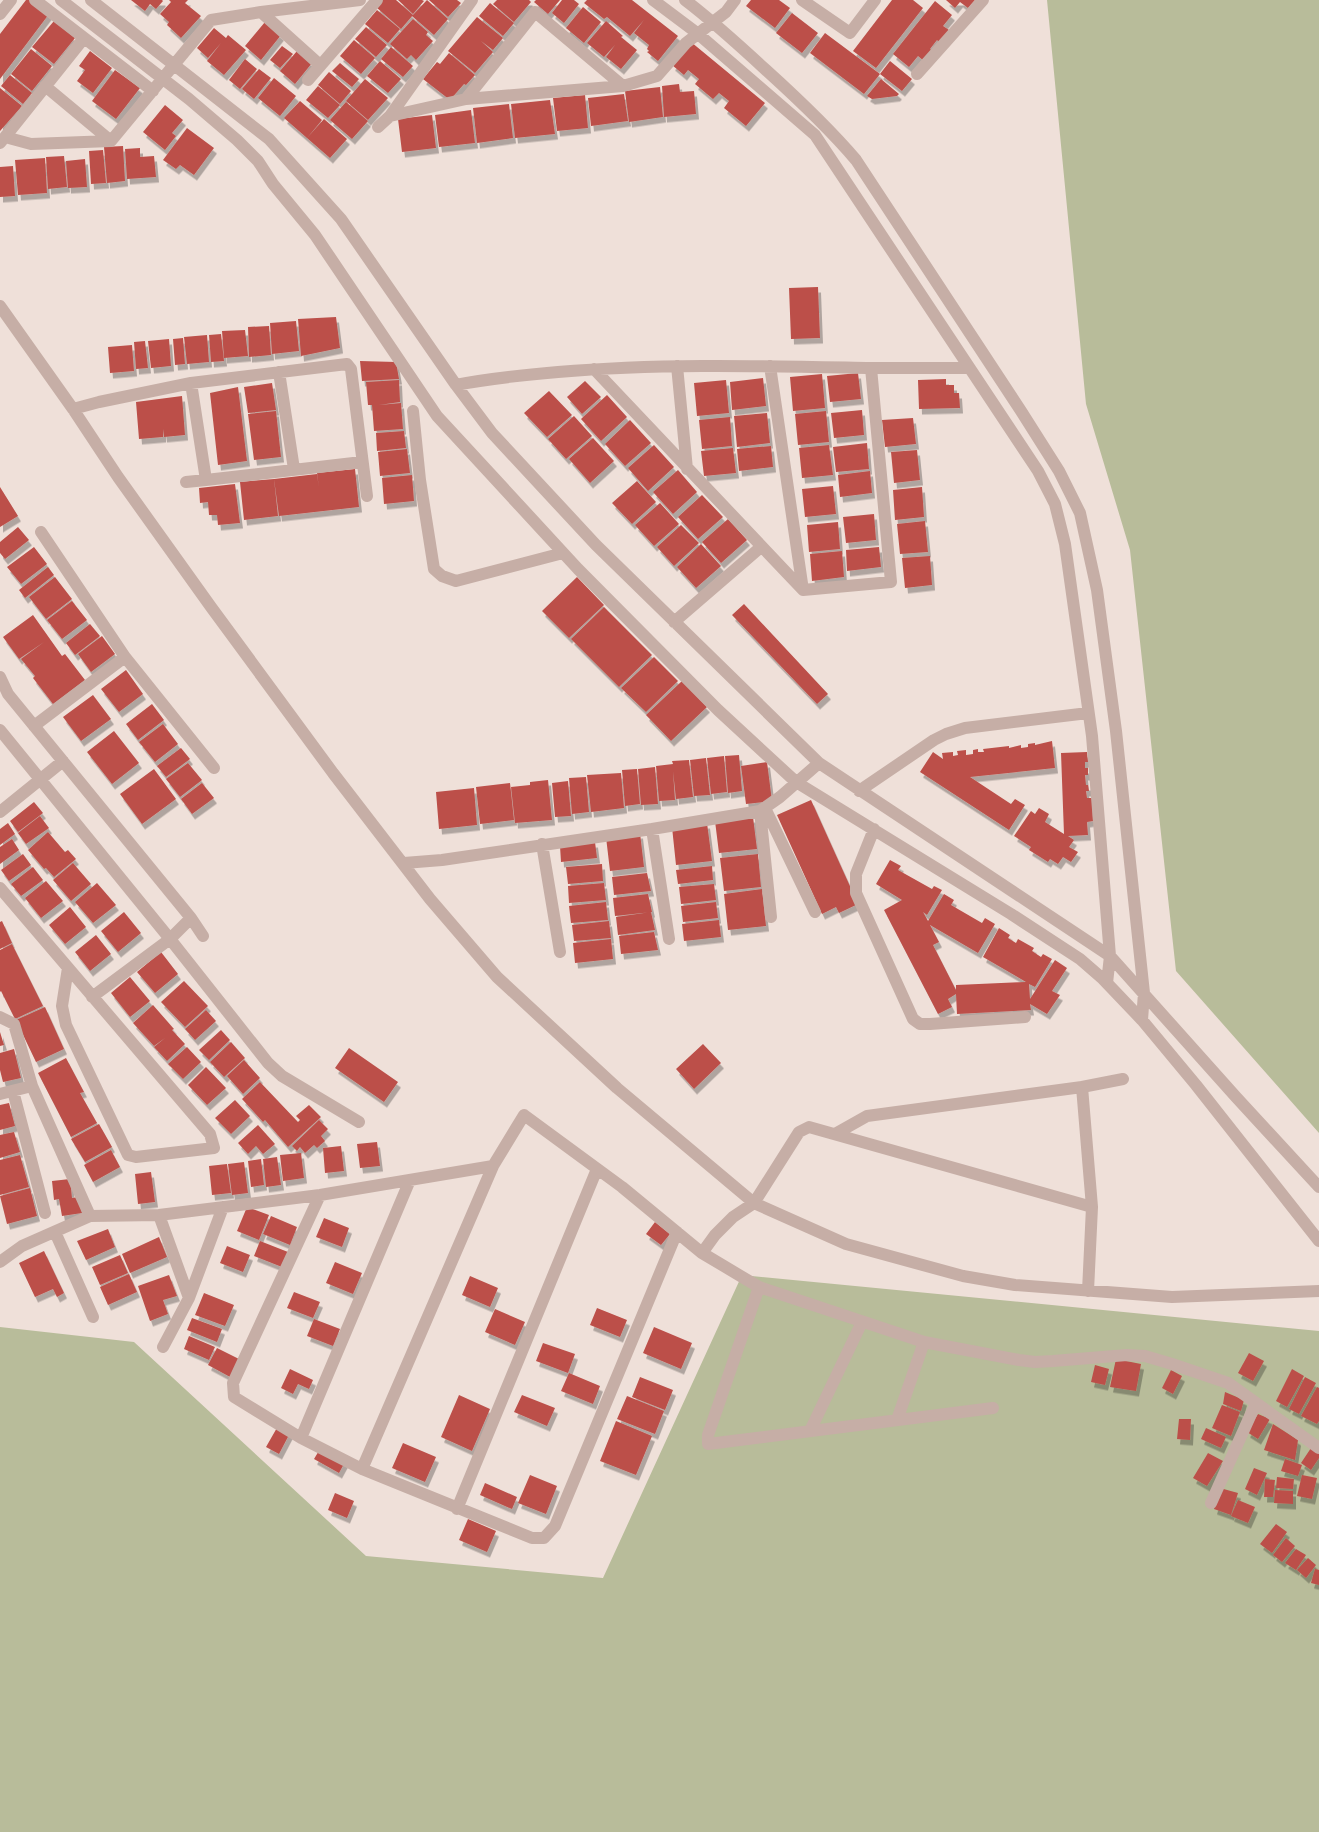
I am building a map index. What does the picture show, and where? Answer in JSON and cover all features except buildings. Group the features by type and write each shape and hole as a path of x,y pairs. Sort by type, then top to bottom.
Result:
{"street":[{"path":"0,14 11,0"},
{"path":"35,0 153,91"},
{"path":"61,0 163,79 230,134 258,161 273,184 316,235 437,416 563,553 718,710 796,782 1011,914 1080,959 1108,983 1142,1020 1319,1241"},
{"path":"91,0 269,139 340,219 456,385 492,433 596,545 819,763 1110,956 1319,1187"},
{"path":"84,38 3,140 31,144 111,141 211,20 360,0"},
{"path":"308,80 377,0"},
{"path":"378,127 390,116 472,0"},
{"path":"653,0 697,33 815,135 1038,471 1055,504 1066,544 1088,714 1110,956 1108,983"},
{"path":"685,0 713,21 813,113 856,160 1021,411 1059,471 1080,513 1097,590 1114,712 1144,993 1142,1020"},
{"path":"390,116 466,99 623,86 657,76 697,33 726,12 735,0"},
{"path":"802,0 850,33 875,0"},
{"path":"917,74 983,0"},
{"path":"260,12 320,64"},
{"path":"466,99 535,12 623,86"},
{"path":"45,86 111,141"},
{"path":"0,306 73,409 118,477 327,765 430,899 497,977 617,1088 754,1203 846,1244 963,1276 1015,1284 1172,1298 1319,1291"},
{"path":"73,409 192,383 343,364 350,366 367,496"},
{"path":"456,385 488,378 594,369 677,366 969,368"},
{"path":"677,366 687,469"},
{"path":"770,366 803,590"},
{"path":"803,590 891,582 870,368"},
{"path":"594,369 760,547 803,590"},
{"path":"279,372 294,469"},
{"path":"192,383 206,480"},
{"path":"412,411 420,480 434,569 442,576 456,581 563,553"},
{"path":"186,482 362,462"},
{"path":"41,532 125,657 214,768"},
{"path":"674,622 760,547"},
{"path":"34,726 125,657"},
{"path":"0,677 4,697 34,726 191,918 203,936"},
{"path":"859,791 946,734 965,728 1088,714"},
{"path":"0,730 170,939 268,1064 282,1076 359,1122"},
{"path":"0,812 63,761"},
{"path":"404,863 442,860 652,829 763,809 780,797 819,763"},
{"path":"763,809 815,912"},
{"path":"763,809 771,917"},
{"path":"652,829 669,939"},
{"path":"874,829 856,874 856,893 913,1019 920,1024 930,1024 1025,1018"},
{"path":"542,844 560,952"},
{"path":"0,888 210,1134 214,1148 136,1157 128,1155 66,1025 62,1006 68,968"},
{"path":"92,997 170,939 191,918"},
{"path":"0,1017 14,1024 32,1086 90,1216"},
{"path":"835,1134 867,1116 1082,1087 1123,1079"},
{"path":"0,1094 32,1086"},
{"path":"1082,1087 1092,1207 1088,1291"},
{"path":"13,1091 45,1214"},
{"path":"362,1470 493,1166 524,1115 597,1168 702,1253 759,1287 924,1342 1035,1362 1127,1355 1145,1356 1228,1383 1319,1448"},
{"path":"702,1253 715,1235 733,1217 754,1203 799,1132 809,1127 1092,1207"},
{"path":"0,1262 22,1246 90,1216 159,1216 320,1195 493,1166"},
{"path":"458,1509 597,1168"},
{"path":"301,1438 410,1180"},
{"path":"320,1195 233,1384 234,1397 301,1438 362,1470 532,1538 544,1538 555,1526 677,1232"},
{"path":"163,1347 189,1298 223,1207"},
{"path":"159,1216 189,1298"},
{"path":"55,1232 93,1316"},
{"path":"759,1287 708,1435 708,1444 993,1408"},
{"path":"810,1431 862,1322"},
{"path":"897,1420 924,1342"},
{"path":"1211,1503 1256,1403"}],"green space":[{"path":"1047,0 1319,0 1319,1133 1176,971 1130,550 1086,404"},
{"path":"742,1275 1319,1331 1319,1832 0,1832 0,1327 134,1342 366,1556 603,1578"}]}
